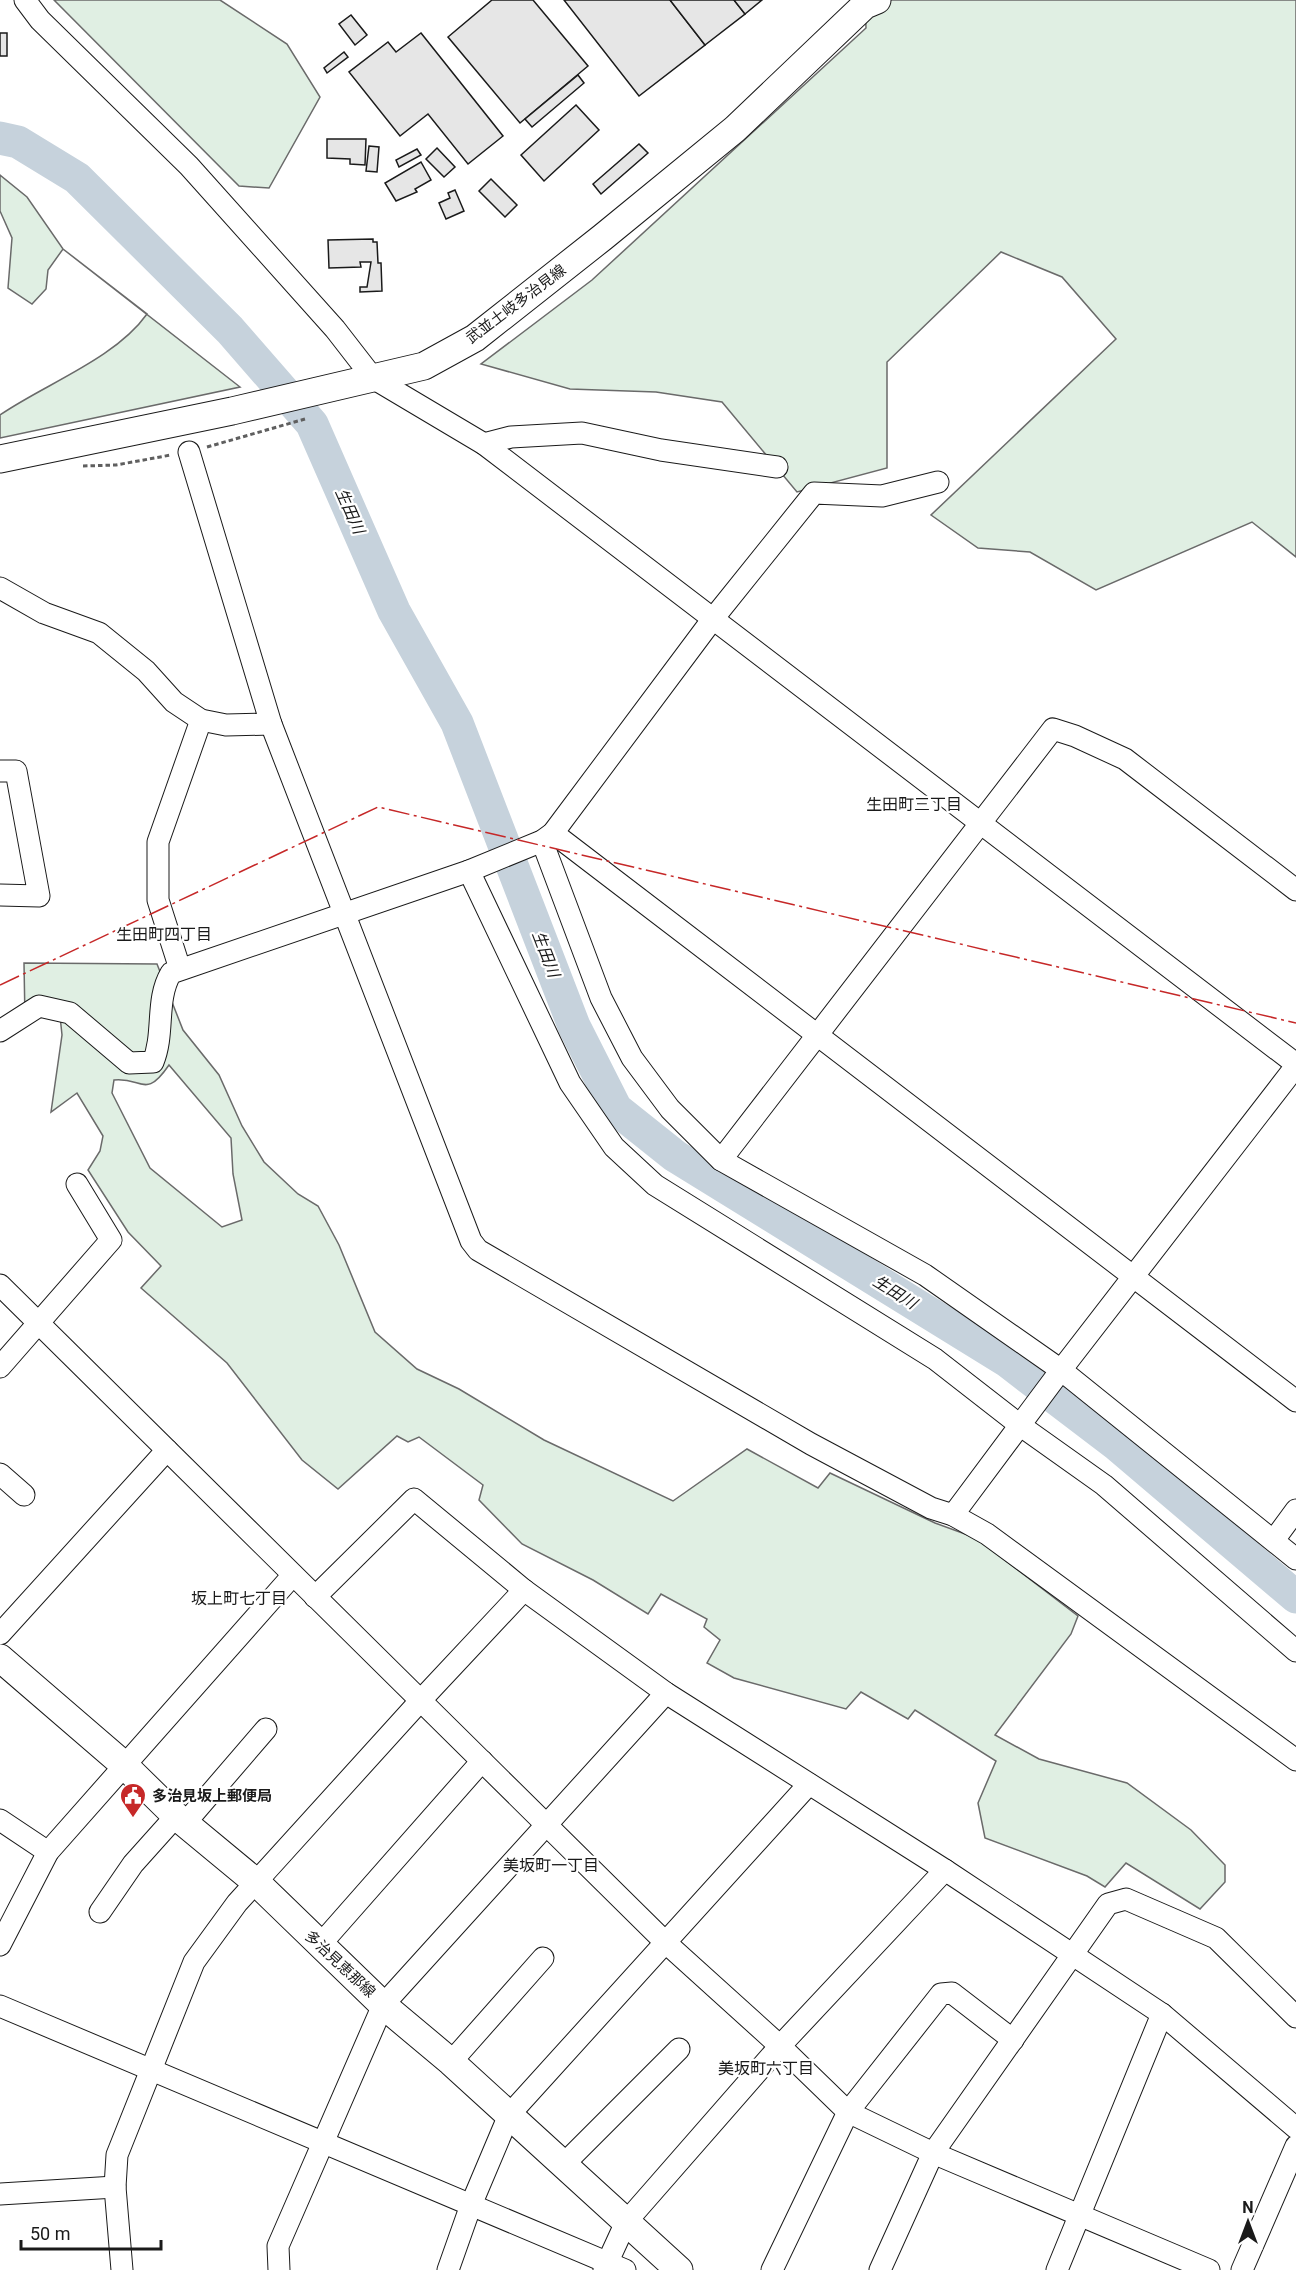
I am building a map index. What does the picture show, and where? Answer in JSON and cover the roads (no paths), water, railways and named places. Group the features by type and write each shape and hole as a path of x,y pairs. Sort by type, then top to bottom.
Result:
{"main road":[{"name":"武並土岐多治見線","path":"0,459 232,411 424,366 475,338 735,129 865,5 877,0"},
{"name":"多治見恵那線","path":"0,1658 123,1764 181,1819 257,1883 319,1946 383,2005 451,2062 679,2270"}],"street":[{"path":"25,0 40,21 189,166 335,329 373,378 484,444 1296,1065 1061,1370 954,1515"},
{"path":"484,444 511,437 582,434 661,450 777,467"},
{"path":"189,452 271,724 471,1241 478,1250 811,1444 931,1508 954,1515 987,1534 1296,1760"},
{"path":"0,1030 39,1006 70,1013 129,1063 153,1062 159,1047 163,987 171,972 469,870 548,837 712,620 814,493 882,496 938,482"},
{"path":"0,588 44,613 99,633 146,671 174,702 201,720 226,725 271,724"},
{"path":"180,969 158,900 158,842 201,720"},
{"path":"721,1160 1053,729 1075,736 1125,759 1296,890"},
{"path":"0,771 16,771 39,896 0,894"},
{"path":"548,837 819,1035 1296,1401"},
{"path":"548,837 601,998 632,1058 670,1109 721,1160 925,1275 1061,1370 1296,1559"},
{"path":"469,870 570,1083 614,1147 655,1185 935,1359 1021,1426 1104,1485 1296,1651"},
{"path":"0,1367 40,1324 111,1240 77,1184"},
{"path":"0,1285 665,1941 848,2112 933,2153 1209,2270"},
{"path":"0,1634 167,1450"},
{"path":"0,1474 24,1495"},
{"path":"315,1597 414,1499 524,1590 666,1693 945,1870 1162,2014 1296,2128"},
{"path":"1274,1540 1296,1510"},
{"path":"0,1945 48,1852 123,1764 293,1575"},
{"path":"122,2270 115,2187 117,2155 194,1962 237,1903 524,1590"},
{"path":"279,2270 278,2246 383,2005 666,1693"},
{"path":"100,1912 133,1864 181,1819 266,1729"},
{"path":"319,1946 482,1761"},
{"path":"448,2270 471,2205 509,2115 809,1784"},
{"path":"0,1820 48,1852"},
{"path":"0,2006 471,2205 611,2267 627,2222 780,2046 945,1870"},
{"path":"880,2270 933,2153 1108,1904 1126,1899 1216,1938 1296,2017"},
{"path":"451,2062 543,1958"},
{"path":"772,2270 848,2112 941,1994 952,1994 1013,2040"},
{"path":"1057,2270 1162,2014"},
{"path":"564,2164 679,2049"},
{"path":"1242,2270 1296,2146"},
{"path":"0,2194 115,2187"}],"waterway":[{"name":"生田川","path":"0,138 18,142 77,178 230,330 312,424 394,611 457,723 574,1026 616,1109 675,1156 1007,1361 1117,1445 1296,1597"}],"place":[{"name":"多治見坂上郵便局","path":"133,1819"}],"district":[{"name":"生田町三丁目","path":"914,804"},
{"name":"生田町四丁目","path":"164,934"},
{"name":"坂上町七丁目","path":"239,1598"},
{"name":"美坂町一丁目","path":"551,1865"},
{"name":"美坂町六丁目","path":"766,2068"}]}
